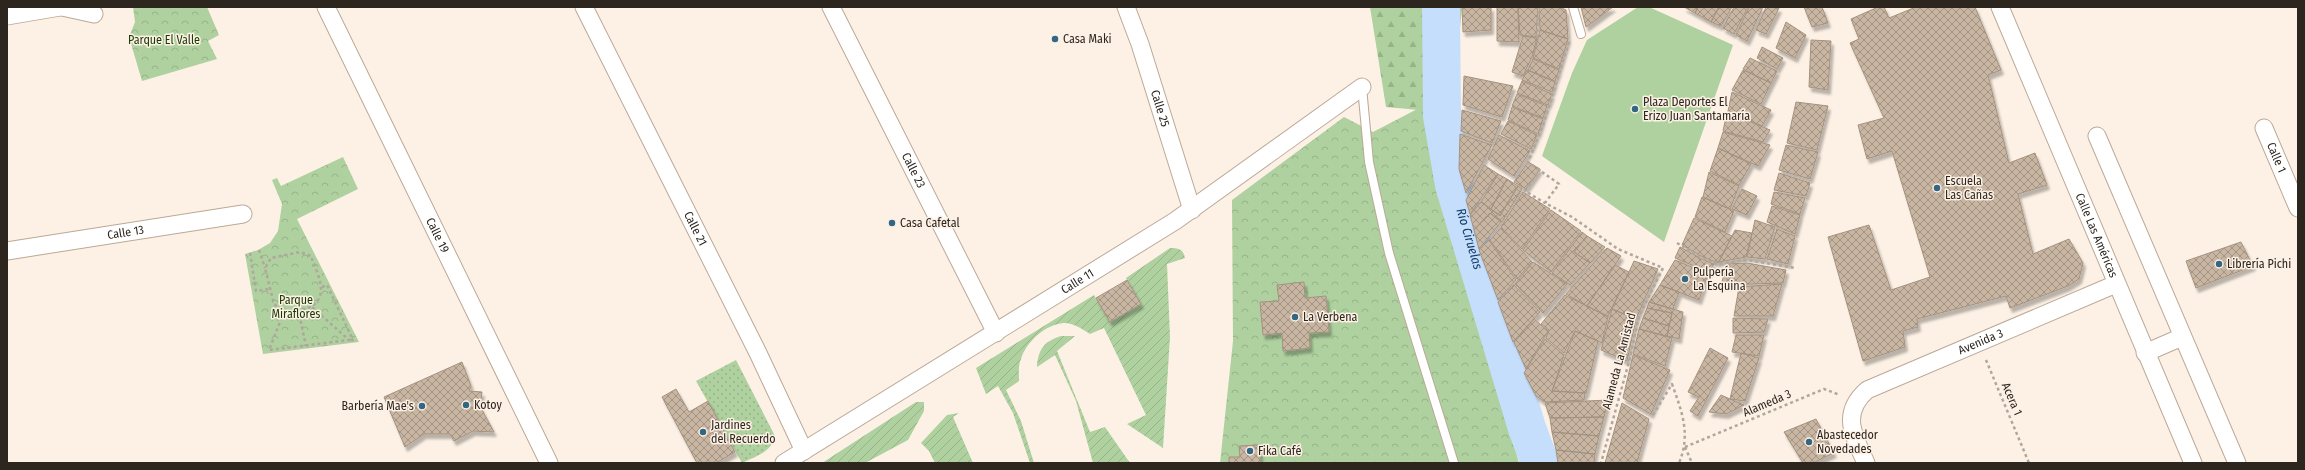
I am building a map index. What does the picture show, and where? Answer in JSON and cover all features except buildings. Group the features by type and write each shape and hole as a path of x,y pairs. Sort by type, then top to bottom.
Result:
{"street":[{"path":"7,16 61,7 94,14"},
{"name":"Calle 21","path":"584,7 758,353 804,451"},
{"name":"Calle 23","path":"832,7 996,333"},
{"name":"Calle 25","path":"1126,7 1140,44 1192,210"},
{"name":"Calle Las Américas","path":"2000,7 2145,353 2193,463"},
{"name":"Calle 19","path":"329,8 549,463"},
{"name":"Calle 11","path":"784,463 996,333 1192,210 1362,87"},
{"name":"Calle 1","path":"2264,128 2298,208"},
{"path":"2097,136 2237,463"},
{"name":"Calle 13","path":"7,251 243,214"},
{"name":"Avenida 3","path":"1852,407 1858,398 1867,390 2116,284"},
{"path":"2145,353 2182,337"},
{"path":"1852,407 1853,432 1866,463"}],"lane":[{"path":"1573,7 1581,34"},
{"path":"1362,87 1369,162 1389,253 1454,463"}],"path":[{"path":"1537,38 1539,7"},
{"path":"1540,169 1525,191 1545,202 1559,184 1540,169 1528,162 1543,125 1571,37"},
{"name":"Alameda La Amistad","path":"1545,202 1572,216 1618,249 1663,268 1639,316 1630,358 1601,463"},
{"path":"1677,243 1702,258 1716,264 1747,260 1795,268"},
{"path":"258,250 265,268 269,289 274,304 284,312"},
{"path":"265,268 271,258 300,252 311,256 322,287 319,299 312,307 284,312"},
{"path":"250,253 256,291 269,289"},
{"path":"284,312 269,350 353,340 327,285 322,287"},
{"path":"312,307 349,340"},
{"path":"298,309 306,346"},
{"name":"Acera 1","path":"1978,342 2029,463"},
{"path":"1653,416 1672,384 1683,415 1686,447 1692,463"},
{"name":"Alameda 3","path":"1686,447 1824,389 1840,396 1852,407"},
{"path":"1679,463 1686,447"}],"green space":[{"name":"Parque El Valle","path":"133,7 207,7 219,35 208,41 217,59 142,81 129,37 135,22"},
{"path":"1370,7 1462,7 1452,113 1386,107"},
{"name":"Plaza Deportes El Erizo Juan Santamaría","path":"1638,7 1649,7 1733,45 1664,242 1542,156 1572,73 1587,40"},
{"path":"1425,105 1476,305 1519,463 1220,463 1233,341 1232,200 1344,117 1373,132"},
{"name":"Parque Miraflores","path":"343,157 358,189 297,219 359,342 263,354 245,254 258,250 270,243 278,231 282,204 272,180 277,178 281,186"},
{"path":"1170,248 1180,250 1185,258 1167,264 1170,337 1163,448 1127,424 1146,415 1104,328 1090,334 1075,325 1064,323 1057,324 1044,330 1032,340 1027,346 1020,361 1019,381 1006,390 1021,421 1034,463 1030,463 1013,413 998,386 986,394 976,368 1094,295 1110,322 1141,304 1126,278"},
{"path":"1061,336 1075,336 1057,351 1090,432 1105,427 1130,463 1093,463 1076,401 1055,355 1037,367 1039,355 1043,347 1051,340"},
{"path":"736,360 775,436 771,446 767,450 742,463 696,381"},
{"path":"916,402 924,402 924,411 908,440 865,463 822,463"},
{"path":"959,413 953,417 973,463 935,463 929,451 921,443 947,415"}],"waterway":[{"name":"Río Ciruelas","path":"1441,7 1442,116 1454,185 1527,428 1540,463"}],"place":[{"name":"Casa Maki","path":"1055,39"},
{"name":"Plaza Deportes El Erizo Juan Santamaría","path":"1635,109"},
{"name":"Escuela Las Cañas","path":"1937,188"},
{"name":"Casa Cafetal","path":"892,223"},
{"name":"Librería Pichi","path":"2219,264"},
{"name":"Pulpería La Esquina","path":"1685,279"},
{"name":"La Verbena","path":"1295,317"},
{"name":"Kotoy","path":"466,405"},
{"name":"Barbería Mae's","path":"422,406"},
{"name":"Jardines del Recuerdo","path":"703,432"},
{"name":"Abastecedor Novedades","path":"1809,442"},
{"name":"Fika Café","path":"1250,451"}]}
